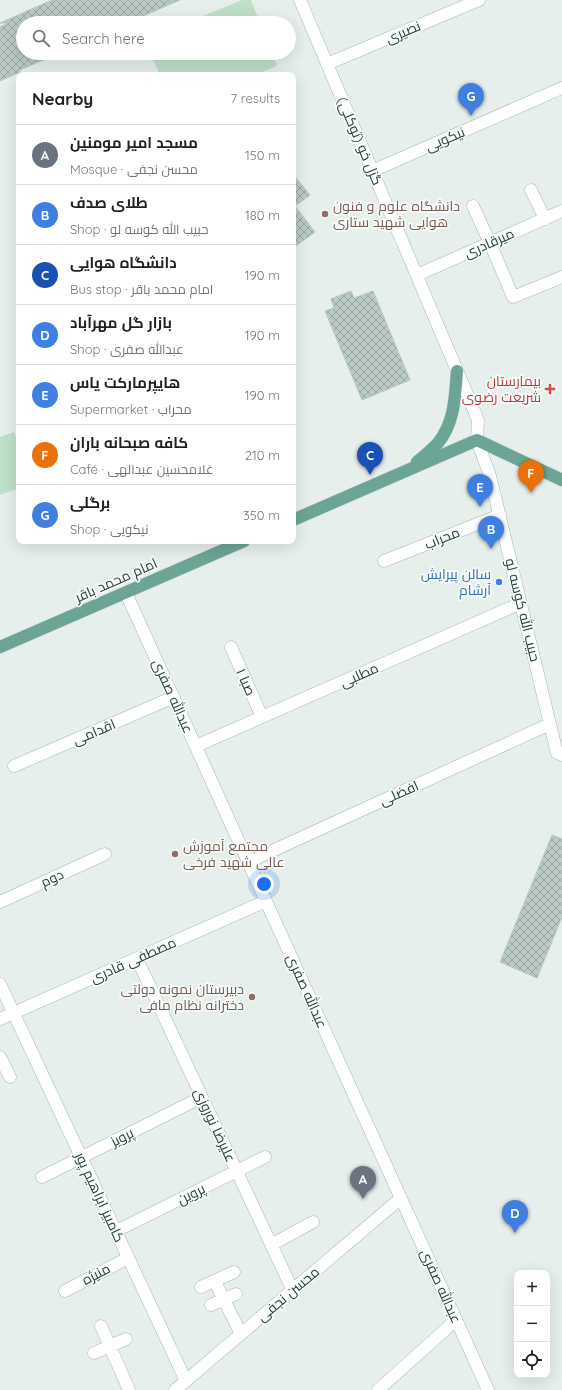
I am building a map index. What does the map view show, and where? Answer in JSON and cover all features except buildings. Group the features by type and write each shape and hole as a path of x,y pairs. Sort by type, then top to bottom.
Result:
{"main road":[{"path":"409,469 438,443 449,424 455,406 457,371"},
{"path":"296,519 478,440 562,480"},
{"name":"امام محمد باقر","path":"0,647 237,544"}],"street":[{"name":"گزل خو (توکلی)","path":"300,0 478,420 478,440"},
{"name":"نصیری","path":"327,64 479,0"},
{"name":"نیکویی","path":"372,171 562,88"},
{"path":"531,190 545,218"},
{"path":"473,206 513,297 562,276"},
{"name":"میرقادری","path":"416,275 562,211"},
{"name":"حبیب الله کوسه لو","path":"478,440 490,476 500,515 550,724 558,753 562,755"},
{"name":"محراب","path":"384,561 500,515"},
{"name":"عبدالله صفری","path":"126,592 488,1390"},
{"name":"مطلبی","path":"196,746 521,603"},
{"name":"صبا ۱","path":"231,647 262,717"},
{"name":"اقدامی","path":"14,766 174,698"},
{"name":"افضلی","path":"248,862 550,724"},
{"name":"دوم","path":"0,902 105,854"},
{"name":"مصطفی قادری","path":"0,1019 266,901"},
{"name":"علیرضا نوروزی","path":"137,959 293,1290"},
{"name":"کامبیز ابراهیم پور","path":"0,984 186,1381"},
{"path":"0,1057 10,1077"},
{"name":"پرویز","path":"42,1177 202,1097"},
{"name":"پروین","path":"116,1231 265,1157"},
{"name":"محسن نجفی","path":"175,1390 401,1198"},
{"path":"271,1245 313,1222"},
{"name":"منیژه","path":"65,1291 128,1258"},
{"path":"201,1287 215,1282 234,1272"},
{"path":"215,1282 241,1334"},
{"path":"211,1306 236,1294"},
{"path":"378,1390 456,1320"},
{"path":"101,1326 129,1390"},
{"path":"94,1353 126,1339"}],"green space":[{"path":"242,0 251,0 257,16 203,16"},
{"path":"153,60 275,60 277,66 262,72 159,72"},
{"path":"14,432 16,438 16,489 0,495 0,437"}],"place":[{"name":"برگلی","path":"471,116"},
{"name":"دانشگاه علوم و فنون هوایی شهید ستاری","path":"325,214"},
{"name":"بیمارستان شریعت رضوی","path":"550,389"},
{"name":"دانشگاه هوایی","path":"370,475"},
{"name":"کافه صبحانه باران","path":"531,493"},
{"name":"هایپرمارکت یاس","path":"480,507"},
{"name":"طلای صدف","path":"491,549"},
{"name":"سالن پیرایش آرشام","path":"499,582"},
{"name":"مجتمع آموزش عالی شهید فرخی","path":"175,854"},
{"name":"دبیرستان نمونه دولتی دخترانه نظام مافی","path":"252,997"},
{"name":"مسجد امیر مومنین","path":"363,1199"},
{"name":"بازار گل مهرآباد","path":"515,1233"}]}
